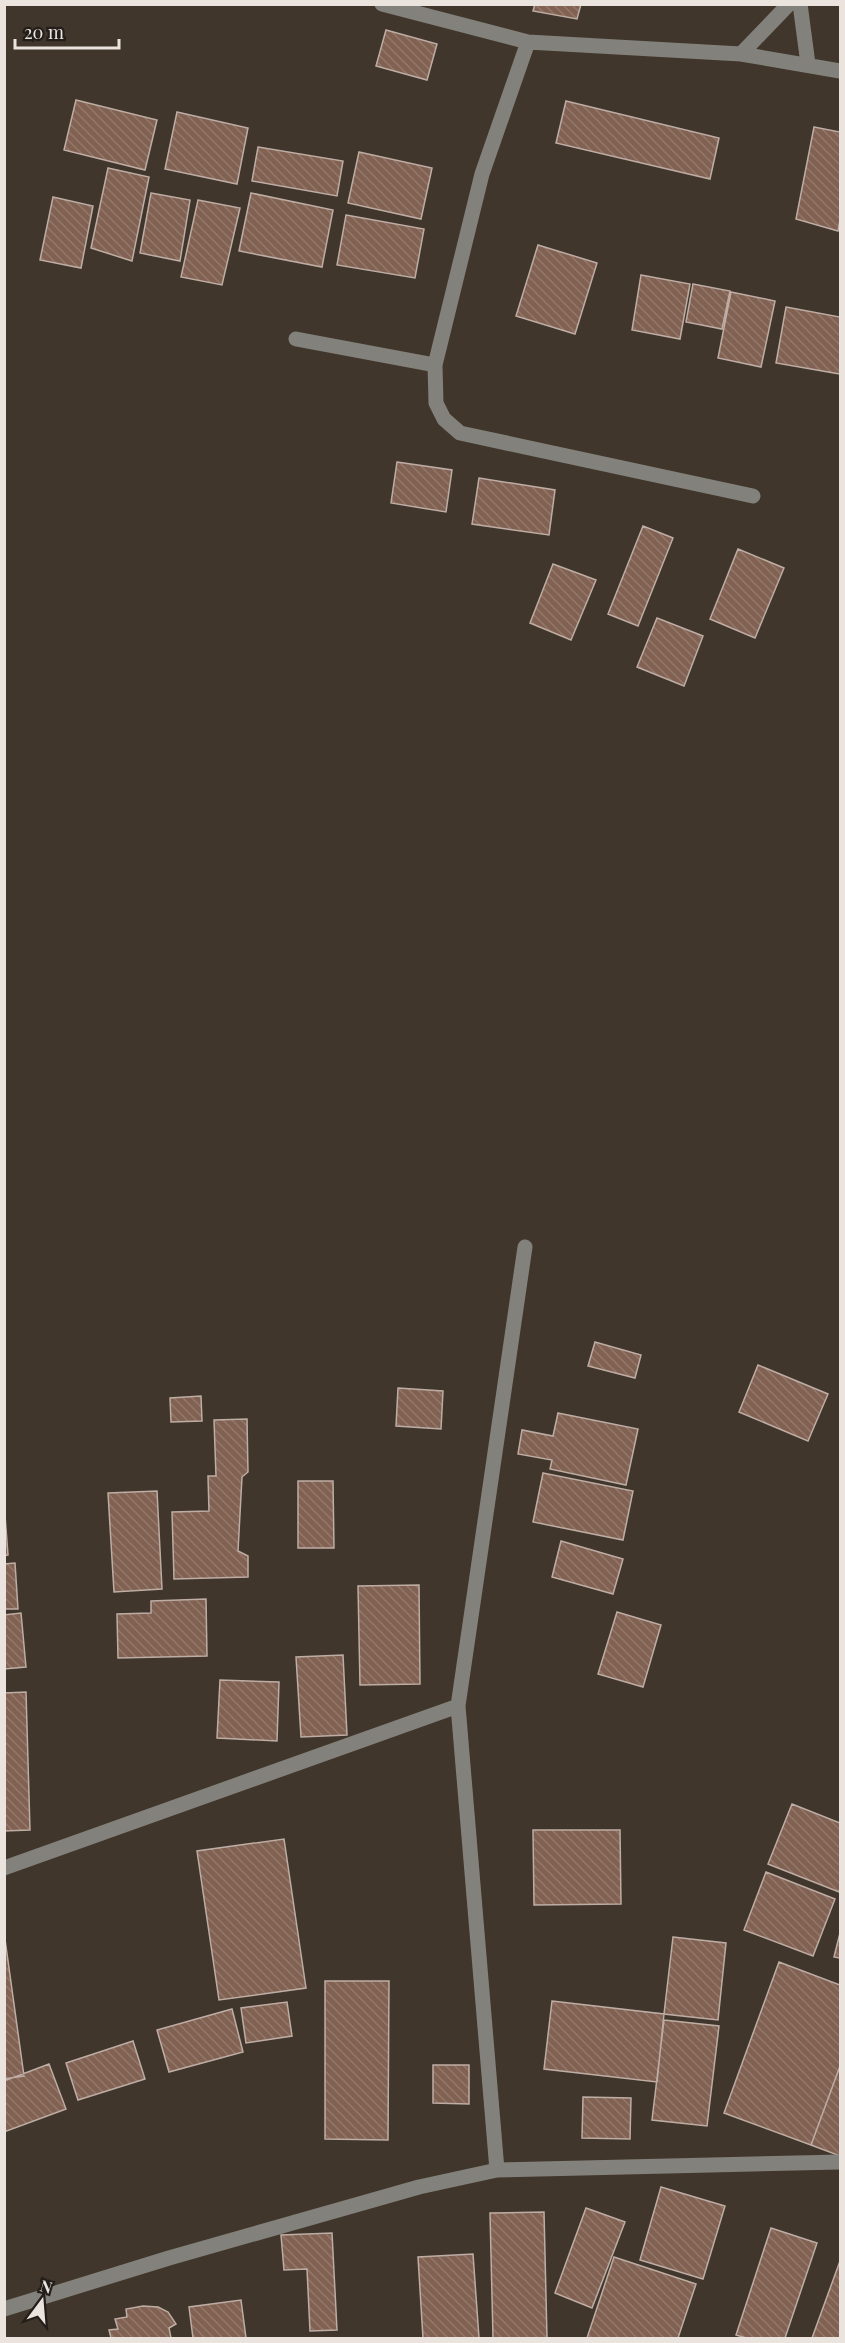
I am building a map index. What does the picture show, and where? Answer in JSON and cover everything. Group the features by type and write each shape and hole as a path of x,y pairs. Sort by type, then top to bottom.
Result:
{"street":[{"path":"382,4 528,42 741,54 840,71"},
{"path":"741,54 789,4"},
{"path":"800,4 808,64"},
{"path":"528,42 482,174 435,365 436,403 444,419 460,433 753,496"},
{"path":"296,339 435,365"},
{"path":"497,2170 458,1706 525,1247"},
{"path":"4,1868 458,1706"},
{"path":"4,2309 169,2258 408,2190 497,2170 840,2162"}],"building":[{"path":"535,4 581,4 577,19 533,11"},
{"path":"386,30 437,44 427,80 376,66"},
{"path":"76,100 157,120 145,170 64,150"},
{"path":"566,101 719,138 710,179 556,143"},
{"path":"177,112 248,128 237,184 165,169"},
{"path":"814,127 840,132 838,231 796,219"},
{"path":"258,147 343,161 337,196 252,181"},
{"path":"359,152 432,168 421,219 348,203"},
{"path":"108,168 149,177 132,261 91,248"},
{"path":"151,193 190,200 180,261 140,253"},
{"path":"251,193 333,210 322,267 239,251"},
{"path":"53,197 93,206 81,268 40,260"},
{"path":"198,200 240,208 222,285 181,277"},
{"path":"346,215 424,229 415,278 337,265"},
{"path":"538,245 597,263 575,334 516,316"},
{"path":"641,275 690,284 680,339 632,330"},
{"path":"693,284 730,291 722,329 686,322"},
{"path":"731,292 775,301 761,367 718,358"},
{"path":"786,307 840,317 840,374 776,363"},
{"path":"397,462 452,470 446,512 391,503"},
{"path":"479,478 555,490 549,535 472,524"},
{"path":"643,526 673,538 638,626 608,614"},
{"path":"738,549 784,568 755,638 710,619"},
{"path":"553,564 596,580 571,640 530,623"},
{"path":"657,618 703,636 684,686 637,667"},
{"path":"595,1342 641,1355 635,1378 588,1366"},
{"path":"758,1365 828,1394 808,1441 739,1412"},
{"path":"398,1388 443,1391 441,1429 396,1426"},
{"path":"201,1396 202,1421 171,1422 170,1398"},
{"path":"558,1413 638,1429 626,1485 550,1469 552,1460 518,1454 522,1430 553,1436"},
{"path":"247,1419 248,1472 242,1477 238,1551 248,1556 248,1577 174,1579 172,1512 209,1511 208,1476 216,1476 214,1420"},
{"path":"543,1473 633,1491 623,1540 533,1522"},
{"path":"298,1481 333,1481 334,1548 298,1548"},
{"path":"157,1491 162,1589 114,1592 108,1493"},
{"path":"4,1502 8,1555 4,1556"},
{"path":"561,1541 623,1559 613,1594 552,1577"},
{"path":"15,1563 18,1609 4,1609 4,1564"},
{"path":"419,1585 420,1684 360,1685 358,1586"},
{"path":"206,1599 207,1656 118,1658 117,1614 151,1613 151,1601"},
{"path":"617,1612 661,1625 643,1687 598,1674"},
{"path":"21,1613 26,1667 4,1669 4,1615"},
{"path":"343,1655 347,1735 301,1737 296,1657"},
{"path":"220,1680 279,1682 277,1741 217,1738"},
{"path":"26,1692 30,1830 4,1831 4,1693"},
{"path":"792,1804 840,1823 839,1892 768,1864"},
{"path":"533,1830 620,1830 621,1904 534,1905"},
{"path":"284,1839 306,1988 219,2000 197,1851"},
{"path":"766,1872 835,1899 813,1956 744,1930"},
{"path":"4,1932 24,2076 4,2079"},
{"path":"840,1933 840,1958 834,1957"},
{"path":"673,1937 726,1943 718,2020 664,2014"},
{"path":"779,1962 840,1985 840,2066 811,2145 724,2113"},
{"path":"325,1981 389,1981 388,2140 325,2139"},
{"path":"552,2001 664,2014 657,2082 544,2069"},
{"path":"287,2002 292,2036 246,2043 241,2008"},
{"path":"232,2009 243,2052 169,2072 157,2030"},
{"path":"664,2020 719,2026 707,2126 652,2120"},
{"path":"133,2041 145,2079 78,2100 66,2063"},
{"path":"49,2064 66,2109 4,2132 4,2081"},
{"path":"433,2065 469,2065 469,2104 433,2103"},
{"path":"840,2066 840,2156 811,2145"},
{"path":"583,2097 631,2098 630,2139 582,2138"},
{"path":"661,2187 725,2206 703,2279 640,2260"},
{"path":"586,2208 625,2222 592,2308 555,2293"},
{"path":"544,2212 547,2338 493,2338 490,2213"},
{"path":"771,2228 817,2243 785,2338 746,2338 736,2335"},
{"path":"332,2233 337,2330 310,2331 307,2269 284,2270 281,2235"},
{"path":"473,2254 479,2338 423,2338 418,2257"},
{"path":"614,2257 696,2284 678,2338 587,2338"},
{"path":"840,2261 840,2338 812,2338"},
{"path":"241,2300 246,2338 193,2338 189,2307"},
{"path":"143,2306 158,2307 168,2312 176,2324 169,2328 171,2338 111,2338 109,2330 118,2329 115,2319 127,2317 126,2309"}]}
